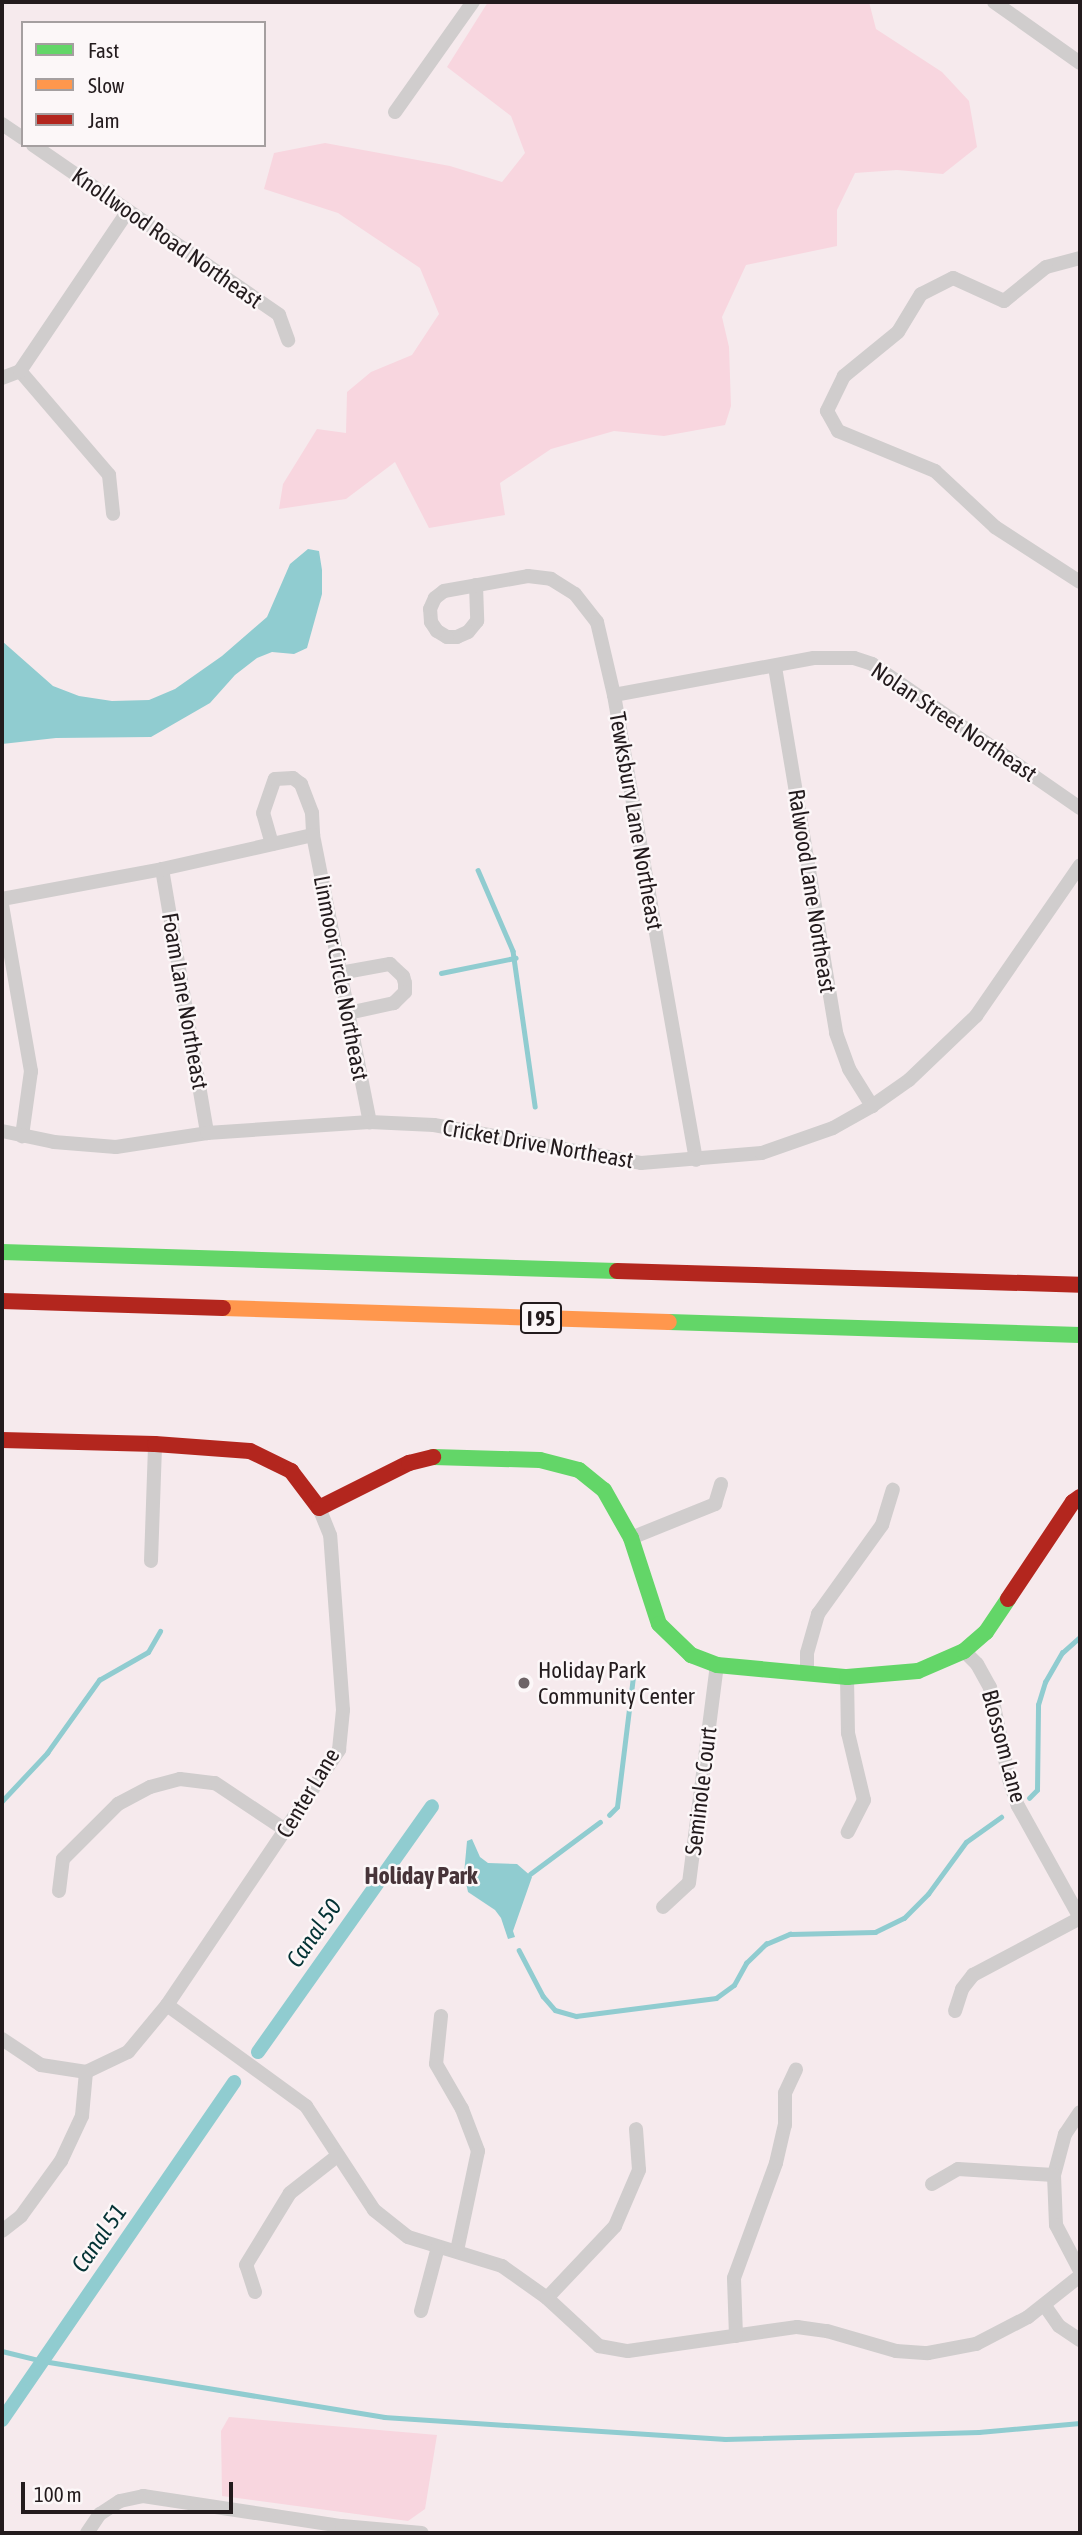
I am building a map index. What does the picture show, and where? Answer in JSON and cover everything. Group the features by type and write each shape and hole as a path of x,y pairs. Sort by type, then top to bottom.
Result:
{"main road":[{"name":"I 95","path":"2,1252 1080,1285"},
{"name":"I 95","path":"2,1301 1080,1335"},
{"path":"2,1440 155,1444 250,1451 291,1471 319,1508 409,1464 440,1455 540,1460 579,1470 604,1490 631,1538 659,1624 691,1656 717,1665 848,1678 918,1671 964,1651 986,1632 1073,1502 1080,1497"}],"street":[{"path":"395,112 473,2"},
{"path":"994,2 1080,63"},
{"path":"2,124 21,137"},
{"name":"Knollwood Road Northeast","path":"36,147 279,315 288,340"},
{"path":"2,378 20,371 128,211"},
{"path":"1080,258 1046,267 1004,300 953,278 921,294 898,332 844,376 827,411 838,431 935,471 995,527 1080,582"},
{"path":"20,371 109,475 113,514"},
{"name":"Tewksbury Lane Northeast","path":"476,585 528,576 551,579 575,594 597,622 614,695 696,1160"},
{"name":"Nolan Street Northeast","path":"614,695 814,658 854,658 872,664 1080,808"},
{"name":"Ralwood Lane Northeast","path":"775,667 836,1033 849,1069 872,1107"},
{"name":"Linmoor Circle Northeast","path":"272,844 263,813 275,779 293,778 301,784 312,813 313,835 370,1122"},
{"path":"2,899 162,869 313,835"},
{"name":"Cricket Drive Northeast","path":"2,1130 54,1142 116,1147 207,1133 370,1122 434,1125 641,1163 762,1153 833,1128 872,1107 909,1080 976,1016 1080,865"},
{"name":"Foam Lane Northeast","path":"162,869 207,1133"},
{"path":"2,905 5,943 31,1070 22,1136"},
{"path":"340,973 390,964 403,976 405,983 405,992 394,1003 348,1013"},
{"path":"151,1561 155,1444"},
{"path":"631,1538 715,1504 721,1483"},
{"path":"807,1672 807,1653 818,1614 882,1525 893,1490"},
{"name":"Center Lane","path":"86,2072 128,2052 167,2005 287,1831 339,1750 343,1710 330,1535 319,1508"},
{"name":"Blossom Lane","path":"964,1651 977,1664 990,1687 1009,1779 1018,1806 1080,1918"},
{"name":"Seminole Court","path":"663,1907 689,1883 717,1665"},
{"path":"848,1678 848,1733 864,1800 848,1832"},
{"path":"59,1891 63,1859 118,1804 150,1787 180,1779 215,1783 287,1831"},
{"path":"955,2011 962,1989 973,1975 1080,1918"},
{"path":"167,2005 306,2106 374,2210 408,2237 502,2266 547,2298 598,2346 628,2351 797,2327 827,2331 896,2351 928,2353 976,2344 1045,2306 1080,2273 1056,2225 1054,2175 1065,2134 1080,2112"},
{"path":"440,2016 436,2064 462,2109 478,2151 457,2251"},
{"path":"2,2039 41,2065 86,2072 82,2116 61,2161 21,2216 2,2231"},
{"path":"736,2336 734,2278 776,2163 785,2125 785,2093 796,2070"},
{"path":"547,2298 615,2226 639,2170 636,2129"},
{"path":"255,2292 246,2264 290,2193 337,2156"},
{"path":"932,2184 958,2169 1054,2175"},
{"path":"421,2311 438,2247"},
{"path":"1045,2306 1059,2326 1080,2340"},
{"path":"87,2533 100,2514 120,2501 143,2496 342,2526 422,2533"}],"shaded area":[{"path":"488,2 869,2 876,29 942,72 969,101 977,147 943,174 897,170 855,173 837,210 837,246 746,265 722,317 729,347 731,406 725,425 664,436 614,431 551,449 500,483 505,515 429,528 395,462 346,499 279,509 283,484 317,429 346,433 347,392 371,372 412,355 439,314 420,268 338,213 264,189 274,153 325,143 450,166 502,182 525,153 511,116 447,67"},
{"path":"229,2417 437,2435 425,2509 408,2521 222,2496 221,2431"}],"water":[{"path":"308,549 319,551 322,594 307,648 294,654 272,652 257,658 235,675 210,703 151,737 56,738 2,744 2,641 53,686 79,696 112,701 149,700 175,689 222,656 267,617 290,564"},
{"path":"472,1839 480,1857 488,1863 517,1864 532,1877 513,1931 515,1937 508,1939 501,1918 495,1910 468,1892 464,1874 467,1841"}],"waterway":[{"path":"478,870 513,951 535,1106"},
{"path":"441,973 515,958"},
{"path":"2,1801 47,1753 99,1680 148,1652 160,1631"},
{"path":"1029,1798 1037,1790 1038,1705 1045,1682 1062,1653 1080,1637"},
{"path":"609,1815 617,1807 634,1668"},
{"name":"Canal 50","path":"258,2052 432,1806"},
{"path":"519,1950 543,1996 555,2010 576,2016 716,1998 734,1985 746,1963 766,1944 790,1934 875,1932 904,1918 928,1894 966,1842 1001,1817"},
{"path":"530,1874 600,1822"},
{"name":"Canal 51","path":"2,2420 234,2082"},
{"path":"2,2351 43,2361 384,2417 725,2439 979,2432 1080,2423"}],"traffic: fast":[{"path":"2,1252 617,1271"},
{"path":"669,1322 1080,1335"},
{"path":"433,1457 540,1460 579,1470 604,1490 631,1538 659,1624 691,1655 717,1665 847,1677 918,1671 964,1651 986,1632 1008,1599"}],"traffic: slow":[{"path":"223,1308 669,1322"}],"traffic: jam":[{"path":"617,1271 1080,1285"},
{"path":"2,1301 223,1308"},
{"path":"2,1440 155,1444 250,1451 291,1471 319,1508 409,1463 433,1457"},
{"path":"1008,1599 1073,1502 1080,1497"}],"place":[{"name":"Holiday Park Community Center","path":"524,1683"}],"district":[{"name":"Holiday Park","path":"421,1876"}]}
